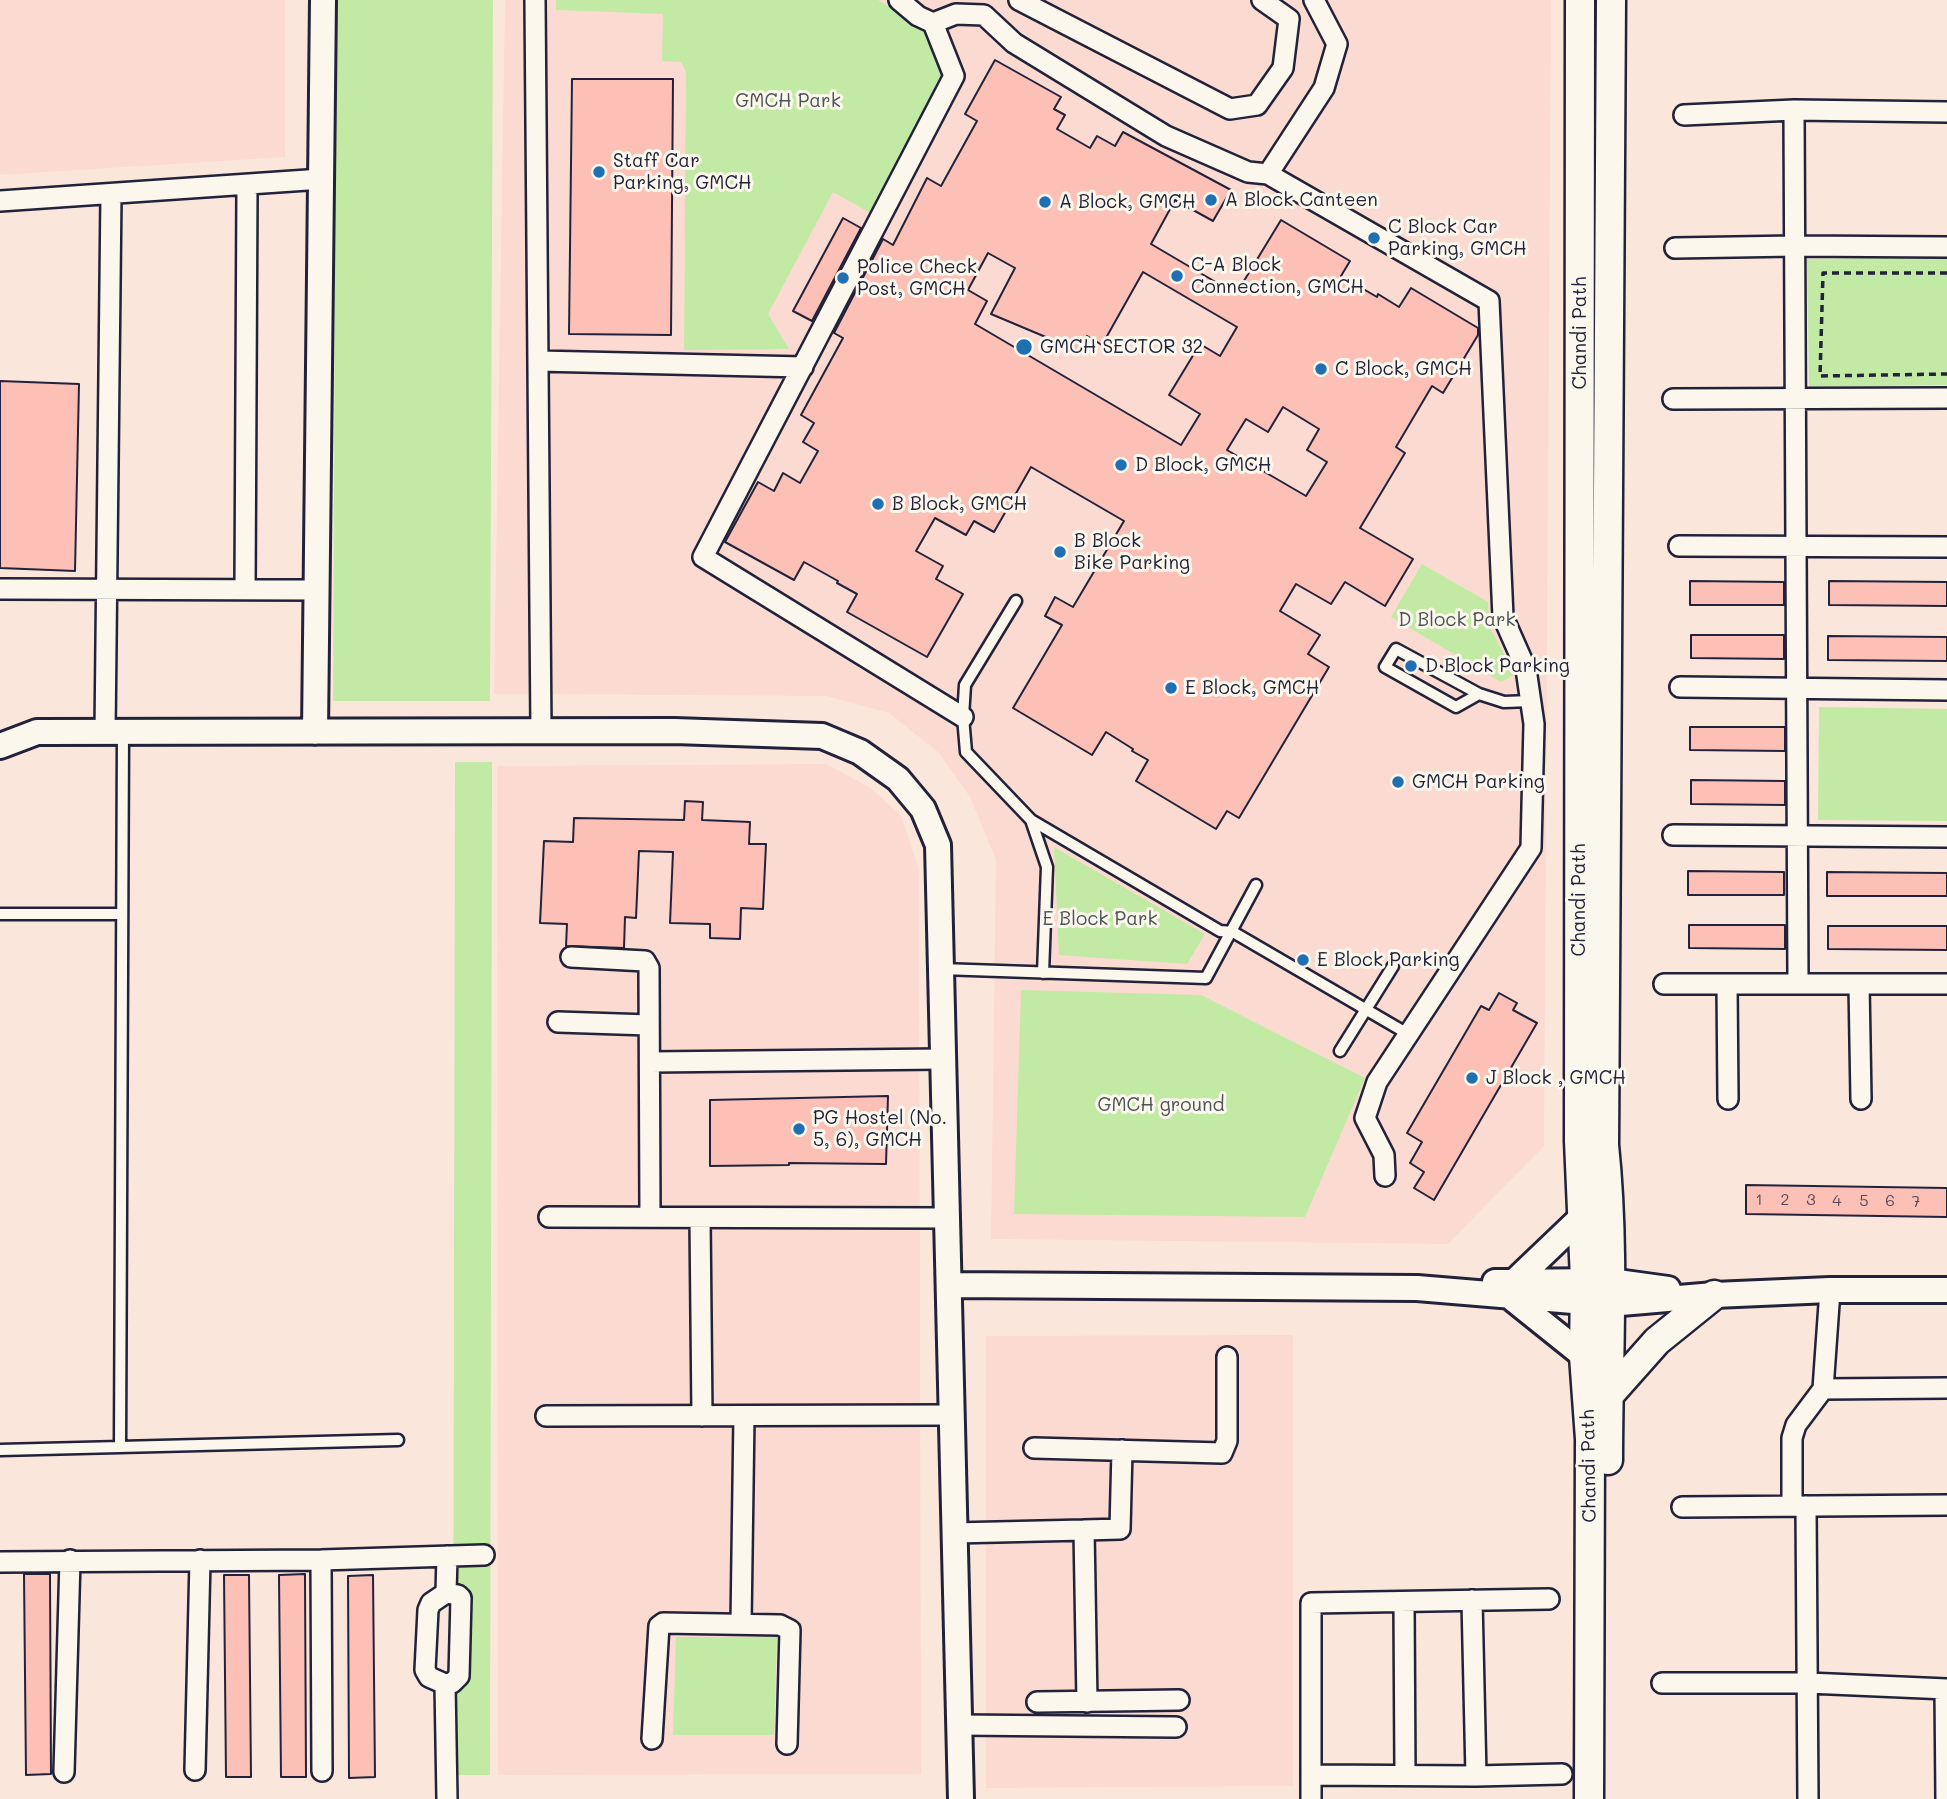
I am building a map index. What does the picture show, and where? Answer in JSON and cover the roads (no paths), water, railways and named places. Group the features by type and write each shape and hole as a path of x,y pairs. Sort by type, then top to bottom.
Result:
{"main road":[{"name":"Chandi Path","path":"1580,0 1579,1141 1582,1217 1597,1292 1610,1394 1607,1799"},
{"name":"Chandi Path","path":"1589,1799 1590,1439 1584,1356 1597,1292 1609,1189 1604,1145 1611,0"},
{"path":"1611,34 1619,0"},
{"path":"1610,1394 1657,1341 1714,1295"}],"street":[{"path":"315,732 323,0"},
{"path":"535,0 541,731"},
{"path":"899,0 918,16 933,23 954,76 703,557 963,717"},
{"path":"1019,0 1230,109 1257,106 1283,68 1289,19 1262,0"},
{"path":"1268,174 1324,88 1337,44 1314,0"},
{"path":"933,23 956,14 985,15 1014,43 1166,136 1248,172 1268,174 1489,301 1503,617 1526,669 1534,724 1531,848 1377,1082 1365,1118 1384,1155 1385,1177"},
{"path":"1794,110 1798,983"},
{"path":"1684,115 1794,110 1947,112"},
{"path":"0,201 322,179"},
{"path":"245,590 247,186"},
{"path":"111,194 107,590 114,732"},
{"path":"1675,248 1947,247"},
{"path":"538,361 803,367"},
{"path":"1673,399 1947,398"},
{"path":"1679,546 1947,547"},
{"path":"0,589 316,590"},
{"path":"1680,687 1947,690"},
{"path":"0,746 37,733 114,732 674,731 822,736 860,752 898,779 923,809 938,845 961,1799"},
{"path":"1673,835 1947,836"},
{"path":"571,957 645,961 649,968 650,1217"},
{"path":"1664,984 1947,984"},
{"path":"1727,984 1728,1099"},
{"path":"1859,984 1860,1099"},
{"path":"558,1021 649,1025"},
{"path":"650,1062 943,1059"},
{"path":"549,1217 947,1218"},
{"path":"700,1217 702,1416"},
{"path":"1512,1288 1582,1217"},
{"path":"948,1285 1512,1288 1714,1295 1830,1290 1947,1290"},
{"path":"1512,1288 1584,1356"},
{"path":"1808,1799 1808,1683 1799,1506 1792,1438 1796,1425 1824,1389 1830,1290"},
{"path":"1034,1448 1222,1453 1227,1441 1227,1357"},
{"path":"1824,1389 1947,1388"},
{"path":"546,1416 951,1415"},
{"path":"741,1625 744,1416"},
{"path":"954,1533 1120,1529 1122,1450"},
{"path":"1682,1507 1947,1505"},
{"path":"1084,1530 1087,1702"},
{"path":"0,1562 321,1560 484,1555"},
{"path":"446,1593 447,1556"},
{"path":"64,1772 70,1560"},
{"path":"195,1770 200,1560"},
{"path":"321,1560 322,1771"},
{"path":"446,1593 461,1598 458,1676 452,1683 445,1684 429,1677 425,1670 428,1610 431,1603 446,1593"},
{"path":"1311,1799 1311,1604 1549,1599"},
{"path":"1472,1600 1476,1776"},
{"path":"1404,1602 1405,1776"},
{"path":"652,1740 659,1626 663,1623 780,1625 790,1630 787,1744"},
{"path":"1662,1682 1808,1683 1946,1689 1946,1799"},
{"path":"445,1684 447,1799"},
{"path":"1037,1702 1180,1700"},
{"path":"959,1726 1176,1727"},
{"path":"1311,1774 1562,1774"}],"lane":[{"path":"1016,601 965,685 963,717 967,752 1031,820 1220,931 1233,932 1408,1034"},
{"path":"1479,694 1456,707 1385,667 1396,649 1479,694 1504,702 1532,701"},
{"path":"114,732 122,915 120,1447"},
{"path":"1031,820 1047,867 1043,973"},
{"path":"941,969 1206,978 1256,885"},
{"path":"0,914 122,915"},
{"path":"1340,1051 1393,966"},
{"path":"0,1450 398,1440"}],"place":[{"name":"Staff Car Parking, GMCH","path":"599,172"},
{"name":"A Block Canteen","path":"1211,200"},
{"name":"A Block, GMCH","path":"1045,202"},
{"name":"C Block Car Parking, GMCH","path":"1374,238"},
{"name":"C-A Block Connection, GMCH","path":"1177,276"},
{"name":"Police Check Post, GMCH","path":"843,278"},
{"name":"GMCH SECTOR 32","path":"1024,347"},
{"name":"C Block, GMCH","path":"1321,369"},
{"name":"D Block, GMCH","path":"1121,465"},
{"name":"B Block, GMCH","path":"878,504"},
{"name":"B Block Bike Parking","path":"1060,552"},
{"name":"D Block Parking","path":"1411,666"},
{"name":"E Block, GMCH","path":"1171,688"},
{"name":"GMCH Parking","path":"1398,782"},
{"name":"E Block Parking","path":"1303,960"},
{"name":"J Block , GMCH","path":"1472,1078"},
{"name":"PG Hostel (No. 5, 6), GMCH","path":"799,1129"}],"park label":[{"name":"GMCH Park","path":"788,101"},
{"name":"D Block Park","path":"1457,620"},
{"name":"E Block Park","path":"1100,919"},
{"name":"GMCH ground","path":"1161,1105"}]}
